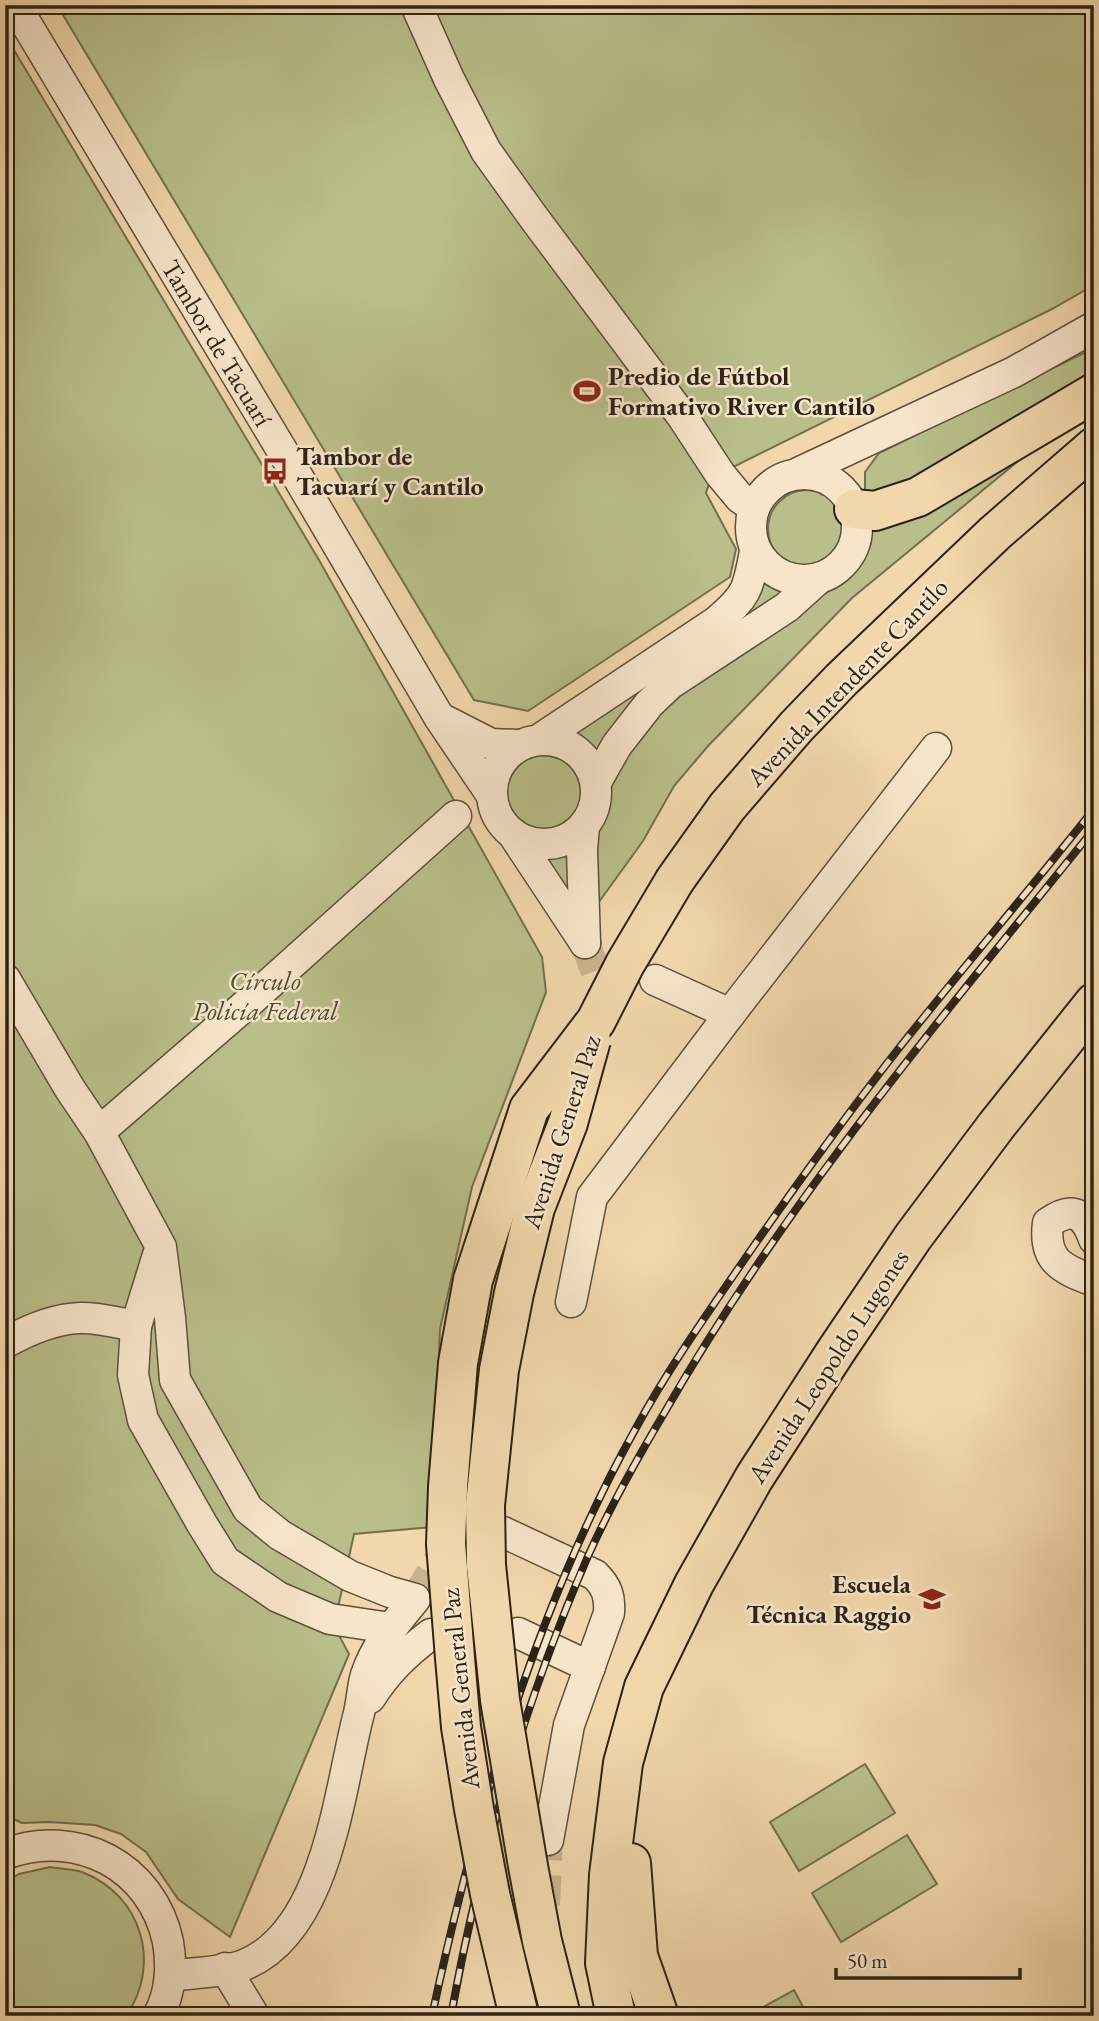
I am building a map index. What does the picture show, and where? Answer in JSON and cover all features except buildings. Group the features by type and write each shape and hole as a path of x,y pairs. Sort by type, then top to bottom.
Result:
{"highway":[{"path":"851,503 875,511 918,497 1094,393"},
{"name":"Avenida Intendente Cantilo","path":"596,1021 625,964 675,880 727,807 796,727 995,533 1094,447"},
{"name":"Avenida Leopoldo Lugones","path":"623,1763 644,1687 694,1584 754,1478 913,1237 996,1126 1094,1003"},
{"name":"Avenida General Paz","path":"519,2016 487,1882 461,1727 446,1544 448,1487 460,1351 474,1280 503,1184 529,1109 596,1021"},
{"name":"Avenida General Paz","path":"561,2016 528,1866 500,1700 486,1565 485,1505 499,1370 514,1293 535,1208 568,1123 596,1021"},
{"path":"616,2016 606,1963 609,1875 623,1763"},
{"path":"623,1763 638,1956 659,2016"}],"street":[{"name":"Tambor de Tacuarí","path":"15,5 439,718 491,794"},
{"path":"416,5 449,79 486,151 682,416 720,474 740,498 753,508"},
{"path":"439,718 491,744 529,742 563,743 582,755 591,767 596,782 594,805 584,826 582,850 585,943 495,810 491,794 492,779 498,766 529,742 716,622 738,604 749,583 755,551 751,530 753,508 763,491 779,478 798,473 883,435 1014,372 1094,327"},
{"path":"596,782 617,745 649,704 670,684 787,607 818,579 837,569 851,552 857,531 851,503 858,463 883,435"},
{"path":"798,473 817,474 834,482 851,503"},
{"path":"755,551 771,570 793,580 818,579"},
{"path":"571,1302 592,1197 936,748"},
{"path":"99,1132 456,816"},
{"path":"513,834 527,842 542,845 565,839 584,826"},
{"path":"5,979 70,1089 99,1132 161,1247 175,1380 248,1510 279,1535 350,1576 415,1599 390,1628 366,1677 325,1858 305,1906 288,1931 268,1950 244,1965 170,1976"},
{"path":"654,980 730,1014"},
{"path":"1094,1239 1084,1219 1073,1213 1062,1213 1048,1223 1046,1240 1052,1256 1066,1271 1094,1281"},
{"path":"161,1247 136,1326 133,1375 143,1420 202,1524 225,1561 278,1597 330,1619 390,1628"},
{"path":"5,1343 52,1322 81,1318 136,1326"},
{"path":"503,1532 595,1574 606,1586 609,1602 609,1613 569,1725 548,1840"},
{"path":"518,1633 590,1667"},
{"path":"359,1716 382,1679 402,1657 430,1634"},
{"path":"12,1846 68,1845 99,1854 127,1871 149,1895 164,1924 170,1956 170,1976 159,2016"},
{"path":"225,1968 254,2016"}],"green space":[{"name":"Predio de Fútbol Formativo River Cantilo","path":"57,5 1094,5 1094,285 1052,309 711,478 706,493 736,549 730,577 528,711 474,700"},
{"name":"Círculo Policía Federal","path":"5,35 319,560 542,957 546,992 472,1187 440,1329 432,1527 354,1534 334,1626 349,1654 230,1937 178,1899 146,1852 121,1834 95,1825 22,1823 5,1815"},
{"path":"1094,348 1094,374 874,501 865,490 865,472 879,453"},
{"path":"1013,450 1017,462 852,598 708,746 674,786 643,841 596,906 595,835 600,807 618,759 644,722 745,645 843,582 859,567 871,543 872,525"},
{"path":"807,490 822,493 835,501 843,514 846,529 843,544 835,557 822,565 807,568 792,565 779,557 771,544 768,529 771,514 779,501 792,493"},
{"path":"759,582 787,591 597,760 583,743 568,734"},
{"path":"541,754 568,760 585,781 583,799 577,814 568,826 553,837 533,833 518,826 505,806 504,788 511,773 524,761"},
{"path":"573,848 577,912 539,859 557,857"},
{"path":"865,1764 895,1813 799,1871 770,1822"},
{"path":"907,1835 937,1884 841,1942 812,1893"},
{"path":"50,1867 82,1872 103,1883 119,1897 132,1914 140,1933 144,1954 143,1975 137,1996 126,2016 5,2016 5,1882 19,1874"},
{"path":"794,1990 808,2016 747,2016"}],"tunnel":[{"path":"585,943 603,991 600,1015"},
{"path":"516,1200 553,1117"},
{"path":"415,1599 438,1562 445,1540"},
{"path":"545,1905 548,1840"}],"railway":[{"path":"432,2016 468,1865 513,1714 568,1567 636,1428 700,1324 841,1124 903,1043 1094,809"},
{"path":"451,2016 475,1899 524,1724 565,1611 588,1556 625,1482 713,1333 814,1184 868,1111 1094,829"}],"place":[{"name":"Predio de Fútbol Formativo River Cantilo","path":"587,391"},
{"name":"Tambor de Tacuarí y Cantilo","path":"275,471"},
{"name":"Escuela Técnica Raggio","path":"932,1599"}]}
